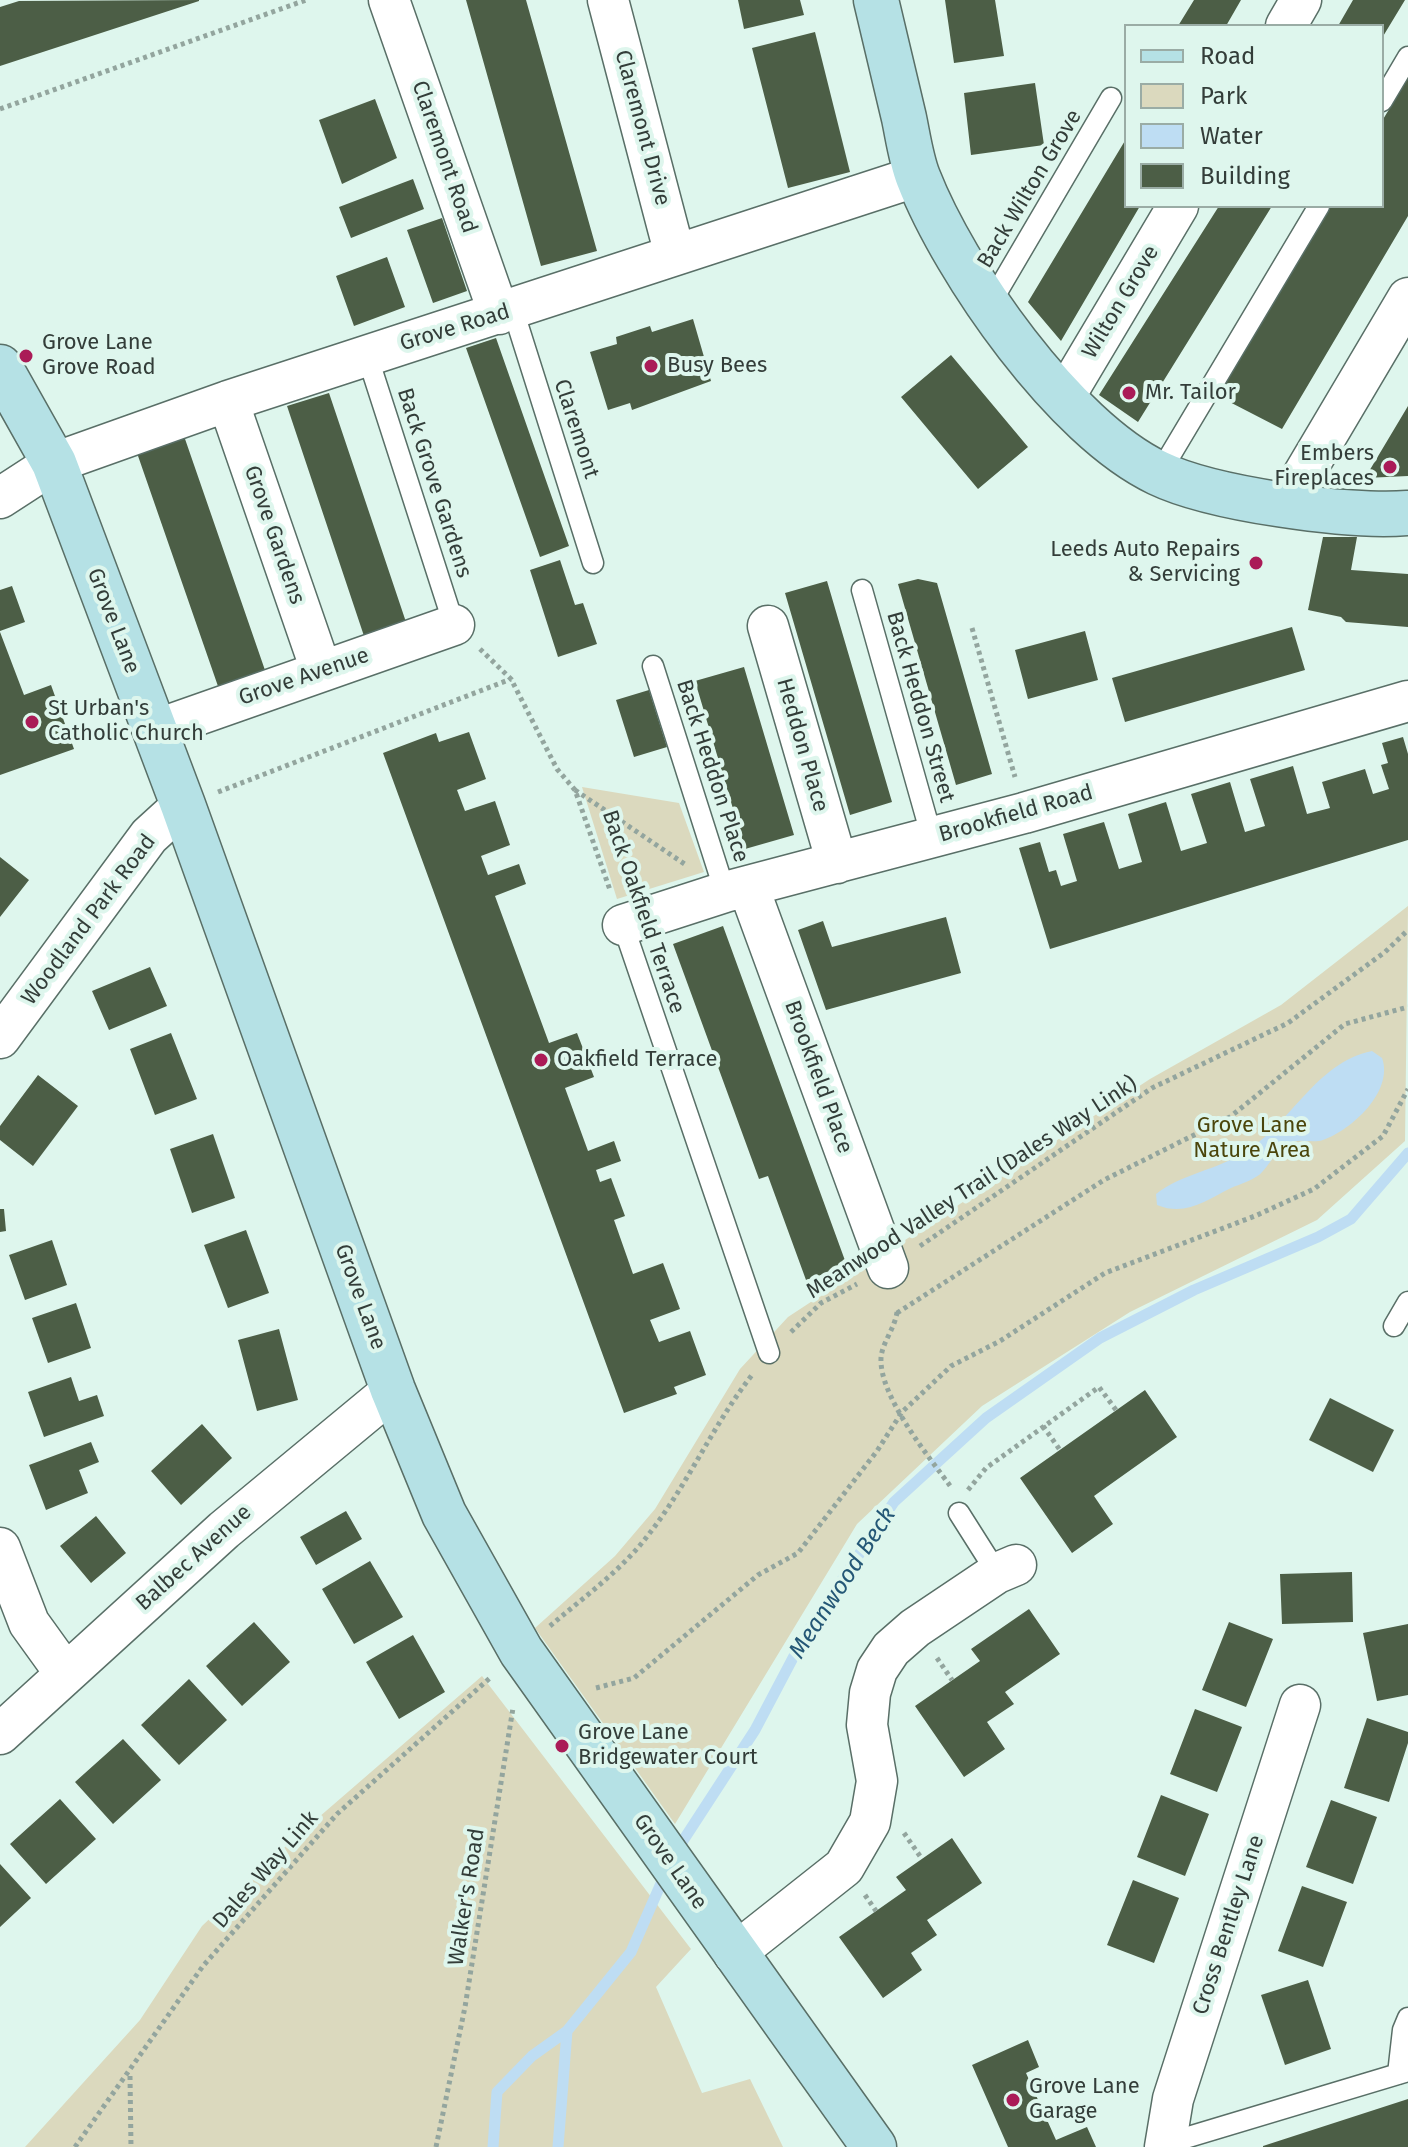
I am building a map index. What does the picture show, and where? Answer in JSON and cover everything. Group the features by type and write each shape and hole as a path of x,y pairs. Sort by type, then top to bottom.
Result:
{"main road":[{"path":"876,0 918,176 972,279 1063,399 1092,429 1159,474 1236,495 1374,514 1408,513"},
{"name":"Grove Lane","path":"0,367 54,463 183,805 393,1390 444,1514 521,1651 874,2147"}],"street":[{"name":"Claremont Road","path":"389,0 506,312"},
{"name":"Claremont Drive","path":"608,0 675,255"},
{"path":"1287,24 1301,0"},
{"name":"Grove Road","path":"0,498 54,463 228,401 918,176"},
{"name":"Wilton Grove","path":"1063,399 1177,208"},
{"path":"1286,504 1408,298"},
{"name":"Grove Gardens","path":"228,401 321,670"},
{"name":"Grove Avenue","path":"155,730 454,625"},
{"name":"Heddon Place","path":"768,626 837,863"},
{"name":"Brookfield Road","path":"623,925 737,889 1024,813 1408,701"},
{"name":"Woodland Park Road","path":"0,1038 149,836 183,805"},
{"name":"Brookfield Place","path":"737,889 888,1268"},
{"name":"Balbec Avenue","path":"0,1734 224,1530 393,1390"},
{"path":"0,1548 29,1623 65,1673"},
{"path":"734,1954 844,1867 870,1822 877,1781 867,1725 870,1693 877,1670 891,1649 915,1628 1006,1569"},
{"name":"Cross Bentley Lane","path":"1165,2145 1173,2099 1300,1705"}],"lane":[{"path":"1384,98 1408,57"},
{"name":"Back Wilton Grove","path":"990,304 1111,98"},
{"path":"1159,474 1318,208"},
{"name":"Claremont","path":"506,312 593,563"},
{"name":"Back Grove Gardens","path":"367,355 454,625"},
{"name":"Back Heddon Street","path":"862,590 932,838"},
{"name":"Back Heddon Place","path":"653,666 737,889"},
{"name":"Back Oakfield Terrace","path":"623,925 769,1353"},
{"path":"1394,1326 1408,1302"},
{"path":"960,1506 1006,1569"},
{"path":"1165,2145 1403,2072 1403,2030 1408,2018"}],"path":[{"path":"0,109 306,0"},
{"path":"972,628 1024,813"},
{"name":"Back Oakfield Terrace","path":"183,805 511,679 557,769 575,790 623,925"},
{"path":"575,790 737,889"},
{"name":"Meanwood Valley Trail (Dales Way Link)","path":"521,1651 622,1566 649,1535 692,1471 726,1407 769,1353 821,1303 888,1268 1152,1088 1288,1023 1385,952 1408,930"},
{"path":"897,1313 1104,1180 1230,1117 1345,1024 1408,1007"},
{"path":"556,1699 634,1678 758,1575 798,1553 877,1451 902,1412 951,1366 1000,1341 1105,1273 1255,1216 1314,1189 1383,1136 1408,1089"},
{"path":"888,1268 897,1313 893,1333 881,1356 885,1381 914,1436 950,1487"},
{"path":"960,1506 986,1468 1099,1387 1116,1410"},
{"path":"1043,1426 1060,1450"},
{"name":"Dales Way Link","path":"75,2147 130,2074 203,1966 337,1814 521,1651"},
{"name":"Walker's Road","path":"436,2147 465,2007 521,1651"},
{"path":"933,1652 952,1680"},
{"path":"905,1836 922,1859"},
{"path":"130,2074 131,2147"}],"green space":[{"path":"582,787 679,803 704,872 617,899"},
{"name":"Grove Lane Nature Area","path":"1408,906 1405,1141 1317,1220 1130,1312 982,1406 857,1524 675,1824 535,1628 615,1556 655,1509 740,1369 788,1317 1150,1079 1281,1005"},
{"path":"482,1676 691,1949 656,1987 702,2093 750,2079 783,2147 25,2147 140,2020 202,1926 289,1843"}],"water":[{"path":"1372,1051 1382,1058 1382,1083 1368,1108 1346,1128 1323,1140 1287,1144 1256,1177 1196,1206 1177,1209 1157,1205 1156,1194 1245,1152 1277,1126 1335,1068"}],"building":[{"path":"199,0 0,66 0,7 19,1"},
{"path":"466,0 526,0 597,251 541,266"},
{"path":"738,0 800,0 804,15 744,29"},
{"path":"945,0 995,0 1004,56 954,63"},
{"path":"1194,0 1241,0 1227,24 1179,24"},
{"path":"1353,0 1405,0 1384,35 1384,24 1339,24"},
{"path":"815,32 850,172 788,188 752,48"},
{"path":"1408,78 1408,216 1282,429 1218,396 1330,208 1384,208 1384,118"},
{"path":"1035,83 1044,145 971,155 964,93"},
{"path":"375,99 397,158 342,184 319,120"},
{"path":"1124,142 1124,208 1139,208 1061,341 1028,302"},
{"path":"413,179 424,209 351,238 339,207"},
{"path":"1218,208 1271,208 1138,422 1099,395"},
{"path":"442,218 467,291 433,303 407,230"},
{"path":"387,257 405,307 354,326 336,276"},
{"name":"Busy Bees","path":"693,319 711,381 632,410 630,403 608,410 590,352 617,344 616,337 650,326 652,332"},
{"path":"496,338 569,546 540,557 466,348"},
{"path":"951,355 1028,447 978,489 901,397"},
{"path":"329,393 407,625 365,639 287,406"},
{"path":"1408,406 1408,476 1365,478"},
{"path":"184,436 267,676 220,692 137,453"},
{"path":"1323,537 1357,537 1351,570 1408,574 1408,627 1346,622 1341,617 1308,610"},
{"path":"560,560 575,605 583,603 597,644 558,657 530,570"},
{"path":"918,579 937,583 992,774 956,785 898,584"},
{"path":"827,581 892,802 850,815 785,593"},
{"path":"12,586 25,622 0,631 0,590"},
{"path":"1292,627 1305,670 1125,722 1112,678"},
{"path":"1085,631 1098,680 1028,699 1015,650"},
{"name":"St Urban's Catholic Church","path":"0,632 24,695 51,685 74,749 0,775"},
{"path":"744,667 794,835 745,849 695,681"},
{"path":"649,690 667,747 634,757 616,700"},
{"name":"Oakfield Terrace","path":"469,732 486,779 457,790 465,811 495,801 510,845 481,856 488,875 519,864 526,884 495,896 549,1043 577,1033 594,1077 565,1088 588,1151 614,1141 621,1161 596,1170 600,1182 611,1178 625,1216 614,1220 633,1274 663,1263 680,1309 650,1320 659,1342 690,1331 706,1375 674,1387 677,1394 624,1413 383,753 436,733 439,742"},
{"path":"1403,737 1408,754 1408,840 1050,949 1019,848 1040,842 1049,872 1056,870 1061,886 1077,881 1063,834 1104,822 1119,869 1142,862 1128,814 1166,802 1181,851 1207,843 1191,794 1230,782 1245,832 1265,826 1250,779 1293,766 1307,814 1330,808 1322,782 1365,769 1373,794 1389,789 1381,765 1388,763 1382,743"},
{"path":"0,857 29,880 0,917"},
{"path":"946,917 961,973 826,1010 798,930 823,921 832,947"},
{"path":"723,926 847,1266 806,1280 768,1176 759,1179 673,944"},
{"path":"150,967 167,1006 109,1030 92,991"},
{"path":"171,1033 197,1099 155,1115 130,1049"},
{"path":"38,1075 78,1106 33,1166 0,1140 0,1126"},
{"path":"213,1134 235,1198 192,1213 170,1149"},
{"path":"0,1209 4,1209 6,1231 0,1232"},
{"path":"246,1230 269,1293 228,1308 204,1245"},
{"path":"52,1240 67,1285 25,1300 9,1255"},
{"path":"76,1303 91,1348 48,1363 32,1318"},
{"path":"279,1329 298,1400 257,1411 238,1340"},
{"path":"71,1377 79,1401 97,1395 104,1416 44,1437 28,1392"},
{"path":"1145,1390 1177,1437 1094,1496 1113,1524 1072,1553 1020,1478"},
{"path":"1330,1398 1394,1430 1373,1472 1309,1440"},
{"path":"202,1424 232,1458 181,1505 151,1471"},
{"path":"91,1442 99,1462 79,1470 88,1493 46,1510 29,1465"},
{"path":"346,1511 362,1539 316,1565 300,1537"},
{"path":"96,1516 126,1553 91,1583 60,1546"},
{"path":"370,1561 403,1617 354,1644 322,1589"},
{"path":"1352,1572 1353,1622 1282,1624 1280,1574"},
{"path":"1029,1609 1060,1654 1005,1692 1014,1704 987,1722 1005,1749 964,1777 915,1706 980,1661 971,1649"},
{"path":"254,1622 290,1662 242,1706 206,1666"},
{"path":"1229,1622 1273,1639 1246,1707 1202,1690"},
{"path":"1408,1624 1408,1695 1377,1701 1363,1633"},
{"path":"413,1635 445,1692 399,1719 366,1662"},
{"path":"189,1679 227,1720 179,1765 141,1725"},
{"path":"1195,1709 1242,1727 1217,1792 1170,1774"},
{"path":"1367,1718 1408,1732 1408,1743 1389,1802 1344,1788"},
{"path":"123,1739 161,1780 113,1824 75,1782"},
{"path":"1161,1795 1209,1814 1185,1876 1137,1857"},
{"path":"60,1799 96,1839 46,1884 10,1844"},
{"path":"1331,1800 1377,1817 1353,1884 1306,1867"},
{"path":"952,1838 982,1883 927,1920 937,1935 911,1953 922,1970 883,1998 839,1937 906,1890 896,1877"},
{"path":"0,1864 31,1898 0,1927"},
{"path":"1133,1880 1179,1898 1154,1963 1107,1945"},
{"path":"1302,1886 1347,1902 1323,1967 1278,1951"},
{"path":"1308,1980 1331,2049 1285,2065 1261,1995"},
{"name":"Grove Lane Garage","path":"1028,2040 1039,2067 1026,2073 1056,2140 1087,2127 1096,2147 1008,2147 972,2065"},
{"path":"1408,2099 1408,2147 1263,2147 1263,2146"}],"waterway":[{"name":"Meanwood Beck","path":"675,1853 755,1730 804,1637 894,1502 986,1418 1100,1338 1194,1290 1318,1237 1351,1219 1408,1153"},
{"name":"Meanwood Beck","path":"493,2147 497,2092 532,2056 567,2031 631,1952 666,1872"},
{"path":"558,2147 567,2031"}],"place":[{"name":"Grove Lane Grove Road","path":"26,356"},
{"name":"Busy Bees","path":"651,366"},
{"name":"Mr. Tailor","path":"1129,393"},
{"name":"Embers Fireplaces","path":"1390,467"},
{"name":"Leeds Auto Repairs & Servicing","path":"1256,563"},
{"name":"St Urban's Catholic Church","path":"32,722"},
{"name":"Oakfield Terrace","path":"541,1060"},
{"name":"Grove Lane Bridgewater Court","path":"562,1746"},
{"name":"Grove Lane Garage","path":"1013,2100"}]}
